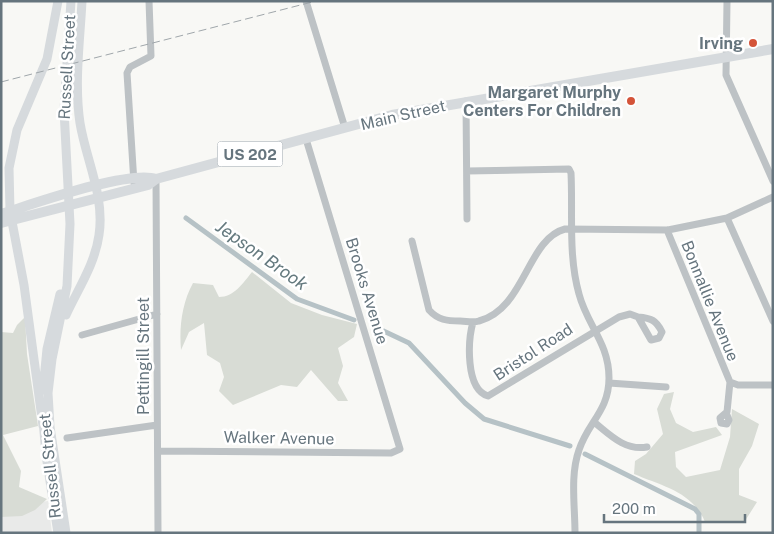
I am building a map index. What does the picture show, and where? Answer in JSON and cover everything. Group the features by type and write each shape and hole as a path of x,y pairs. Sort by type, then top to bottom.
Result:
{"highway":[{"name":"Main Street","path":"6,217 96,186 134,183 148,185 156,179 392,115 773,49"},
{"name":"Main Street","path":"6,217 99,197 134,183"}],"main road":[{"path":"43,426 26,296 6,217 10,157 17,130 46,59 58,1"},
{"name":"Russell Street","path":"66,533 48,418 49,382 67,286 69,253 70,224 64,86 71,1"},
{"path":"56,344 67,314 94,257 100,233 99,197 83,139 78,85 82,1"},
{"name":"Russell Street","path":"58,533 43,426 44,368 69,253"}],"street":[{"path":"134,183 126,73 130,67 151,56 149,1"},
{"path":"306,1 345,128"},
{"path":"727,1 728,40 725,70 728,82 773,181"},
{"path":"466,101 467,219"},
{"name":"Brooks Avenue","path":"306,139 399,439 401,446 399,450"},
{"path":"467,171 569,170 573,256 578,291 608,360 609,383 606,403 583,439 576,462 575,533"},
{"name":"Pettingill Street","path":"156,179 158,533"},
{"path":"412,241 429,310 444,320 473,322 485,318 509,300 551,235 561,230 667,230 727,218 773,197"},
{"path":"727,218 773,321"},
{"name":"Bonnallie Avenue","path":"667,230 730,382"},
{"path":"82,335 157,314"},
{"name":"Bristol Road","path":"473,322 468,342 471,367 479,389 485,395 492,395 596,329 623,315 638,317"},
{"path":"727,415 729,420 727,424 721,424 720,418 727,412 730,382 738,385 773,386"},
{"path":"609,383 666,387"},
{"path":"594,422 618,442 636,448 647,447"},
{"path":"67,438 157,425"},
{"name":"Walker Avenue","path":"158,451 391,453 399,450"}],"shaded area":[{"path":"252,272 291,303 322,315 357,324 354,337 338,348 343,366 338,383 348,401 338,401 311,370 297,387 281,385 233,405 219,391 224,377 220,363 207,355 204,323 189,332 181,350 182,315 193,283 213,285 219,297 229,295 238,289"},
{"path":"25,317 27,354 38,426 3,435 21,471 19,487 47,499 35,510 22,516 1,517 1,332 13,333 17,325"},
{"path":"674,392 670,409 676,423 693,432 716,427 722,435 675,452 676,467 686,477 720,470 730,437 732,409 759,424 752,446 739,469 739,495 757,502 745,521 705,522 700,512 685,497 676,491 634,474 635,461 646,454 663,434 657,409 664,394"},
{"path":"1,464 9,506 48,501 52,533 1,533"}],"waterway":[{"name":"Jepson Brook","path":"186,218 297,299 354,320"},
{"name":"Jepson Brook","path":"373,326 409,343 465,403 484,419 570,446"},
{"name":"Jepson Brook","path":"585,454 695,509 699,514 699,533"}],"railway":[{"path":"1,82 316,1"}],"place":[{"name":"Irving","path":"753,43"},
{"name":"Margaret Murphy Centers For Children","path":"631,101"}]}
